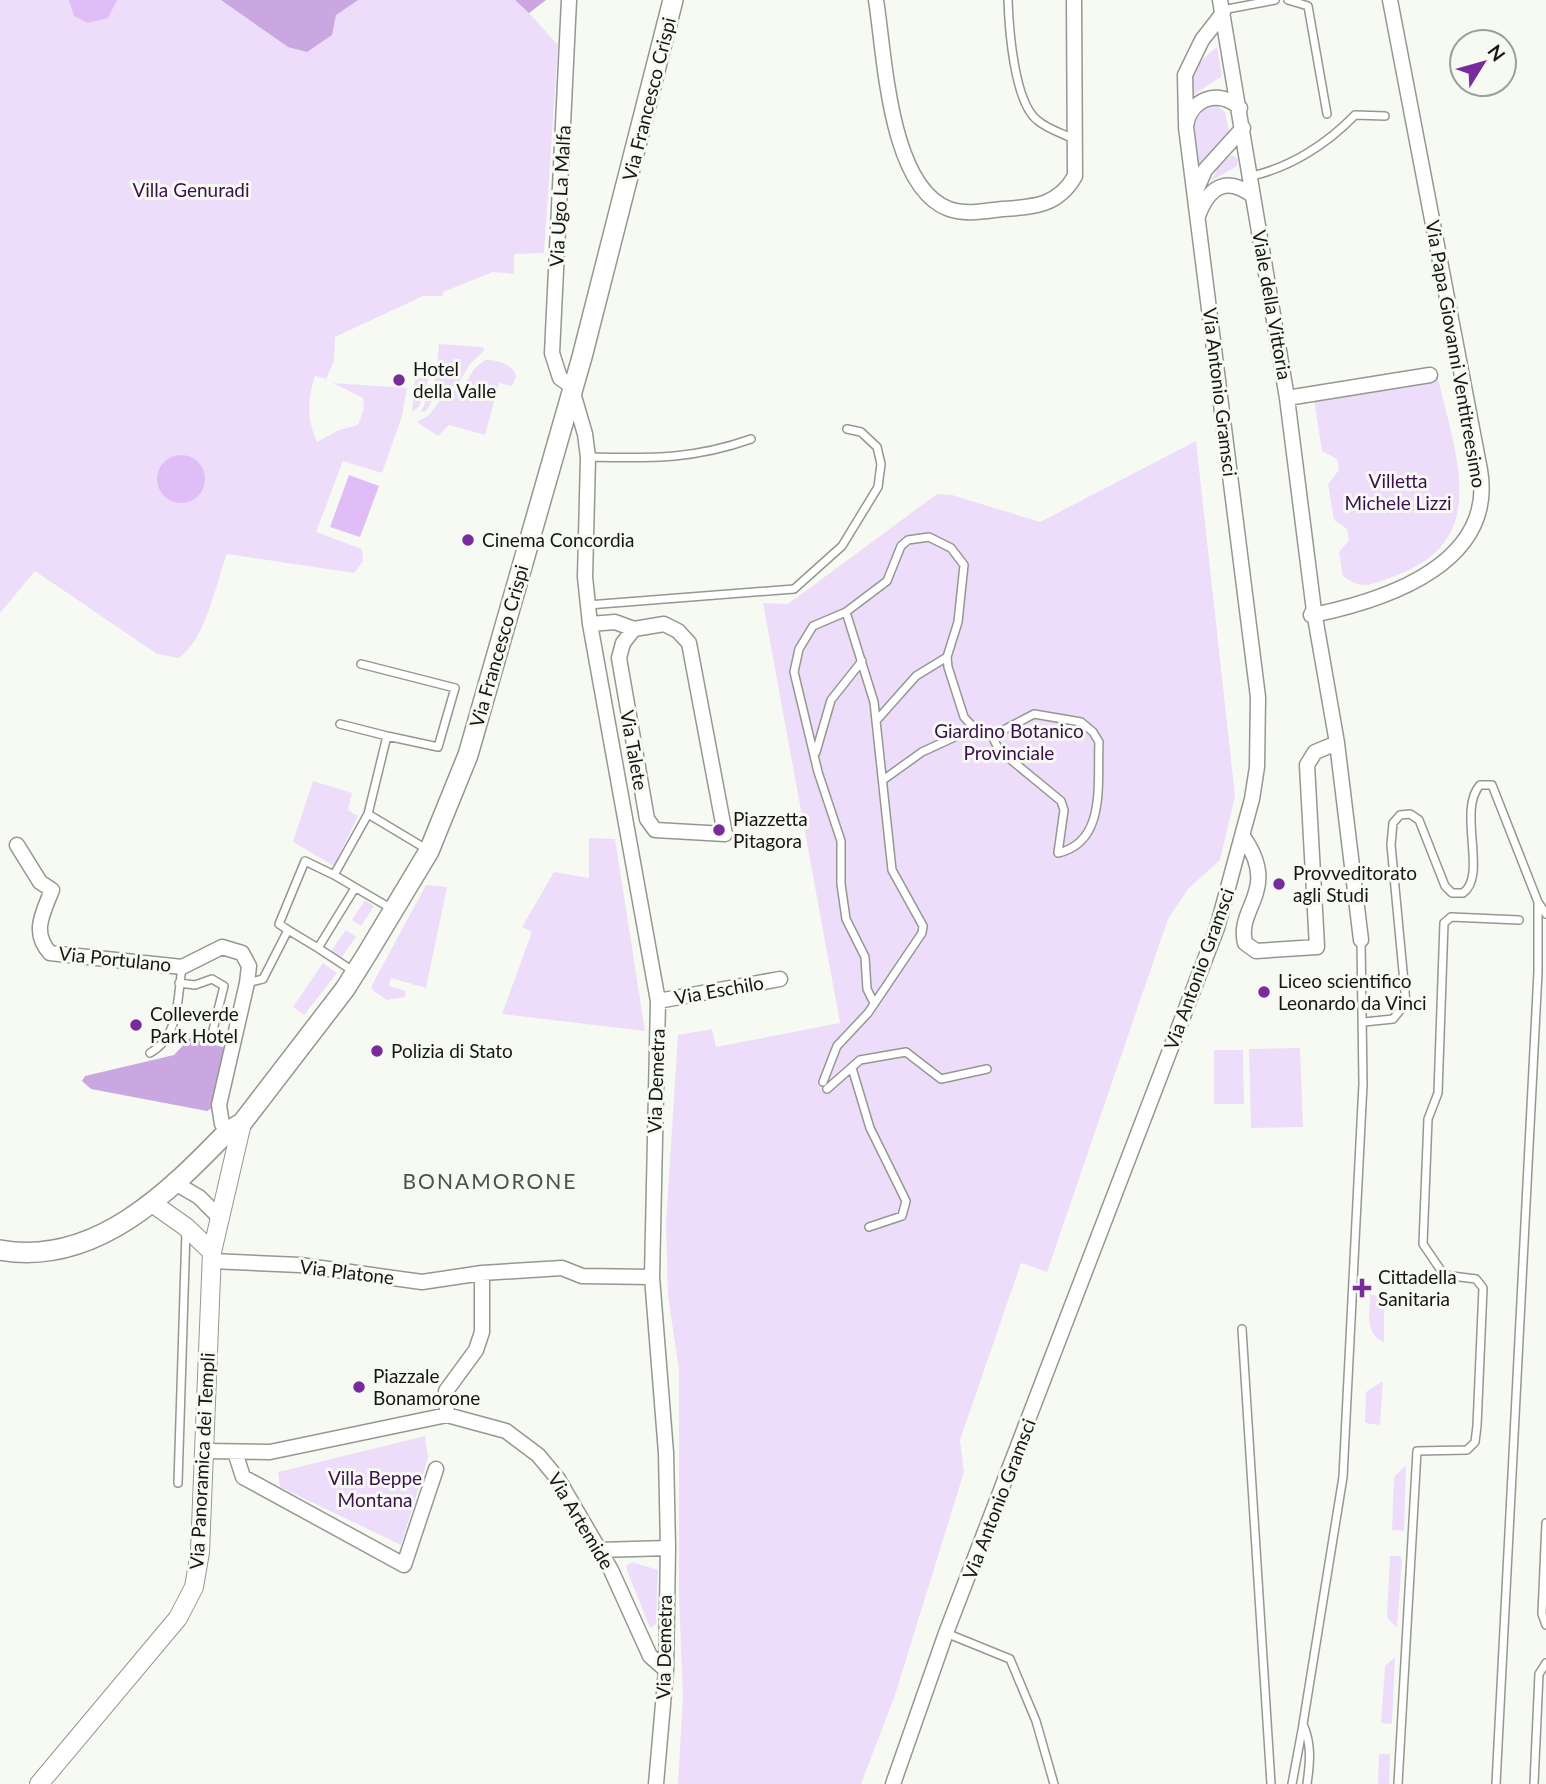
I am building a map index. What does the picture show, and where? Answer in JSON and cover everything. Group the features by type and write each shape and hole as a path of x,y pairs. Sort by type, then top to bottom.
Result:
{"main road":[{"name":"Via Francesco Crispi","path":"0,1250 29,1251 78,1243 104,1234 152,1203 175,1183 235,1127 355,972 429,851 468,755 571,386 589,331 673,0"}],"street":[{"name":"Via Ugo La Malfa","path":"569,0 552,353 560,378 571,386"},
{"path":"876,0 903,156 923,192 937,203 965,212 1050,203 1062,195 1075,176 1077,141 1074,0"},
{"name":"Via Papa Giovanni Ventitreesimo","path":"1316,614 1391,590 1436,570 1468,534 1481,496 1480,470 1390,0"},
{"name":"Viale della Vittoria","path":"1222,8 1287,398 1316,614 1337,743 1361,940"},
{"name":"Via Antonio Gramsci","path":"893,1784 946,1633 1217,928 1244,838 1257,768 1258,697 1183,95 1185,75 1222,8"},
{"path":"1186,127 1194,107 1207,98 1222,97 1240,108"},
{"path":"1195,195 1205,170 1243,128"},
{"path":"1198,217 1207,198 1220,187 1241,186 1253,196"},
{"path":"1287,398 1430,375"},
{"name":"Via Demetra","path":"571,386 588,457 585,577 590,624 658,1000 652,1277 666,1452 668,1548 666,1670 656,1784"},
{"path":"590,624 615,622 634,629"},
{"name":"Via Talete","path":"664,625 678,631 689,643 725,834 697,835 655,831 647,819 619,658 623,643 634,629 664,625"},
{"path":"1244,838 1255,857 1259,879 1244,932 1245,943 1256,951 1317,947 1307,765 1315,752 1337,743"},
{"name":"Via Portulano","path":"17,845 40,882 52,890 38,925 40,942 50,953 182,967 215,949 229,947 242,953 247,959 247,983 219,1105 222,1124 235,1127"},
{"name":"Via Eschilo","path":"658,1000 780,979"},
{"name":"Via Panoramica dei Templi","path":"39,1784 185,1609 194,1587 200,1552 206,1451 212,1256 235,1127"},
{"path":"175,1183 199,1197 220,1218"},
{"path":"152,1203 186,1227 212,1256"},
{"name":"Via Platone","path":"212,1256 422,1282 482,1273 562,1268 582,1276 652,1277"},
{"path":"447,1415 446,1391 476,1350 482,1332 482,1273"},
{"name":"Via Artemide","path":"206,1451 270,1452 447,1415 506,1431 532,1450 558,1479 599,1550 650,1656 666,1670"},
{"path":"235,1452 243,1477 404,1565 436,1469"},
{"path":"599,1550 668,1548"}],"lane":[{"path":"1008,0 1010,47 1031,113 1045,125 1077,141"},
{"path":"1222,8 1275,0"},
{"path":"1288,0 1308,6 1326,114"},
{"path":"1252,176 1290,163 1336,135 1355,115 1385,116"},
{"path":"588,605 794,589 842,546 878,487 880,464 877,447 861,432 847,429"},
{"path":"588,457 670,458 714,453 751,439"},
{"path":"874,1003 867,989 865,957 846,919 841,884 841,841 818,772 816,753 794,671 796,658 813,626 846,612 887,580 901,546 908,540 929,537 941,542 960,556 964,565 958,622 947,657 954,693 964,717 974,728 992,736 999,750 1060,801 1064,810 1058,853 1072,850 1080,844 1087,837 1096,817 1099,743 1093,732 1081,722 1034,714 992,736"},
{"path":"846,612 874,702 892,870 923,926 922,933 874,1003 837,1046 825,1085 860,1060 906,1052 941,1079 987,1069"},
{"path":"876,721 916,676 947,657"},
{"path":"816,753 831,701 862,661"},
{"path":"340,724 438,747 456,688 361,664"},
{"path":"883,780 922,752 974,728"},
{"path":"334,875 368,814 387,736"},
{"path":"1364,1022 1392,1019 1406,1003 1391,845 1391,828 1396,818 1405,814 1419,820 1445,887 1452,893 1463,893 1472,881 1473,799 1480,785 1492,785 1538,902 1546,915"},
{"path":"368,814 429,851"},
{"path":"355,972 279,924 305,861 392,909"},
{"path":"318,948 355,888"},
{"path":"1496,1784 1538,972 1538,902"},
{"path":"1398,1784 1417,1451 1462,1452 1475,1442 1481,1347 1483,1288 1476,1279 1444,1275 1435,1267 1435,1258 1423,1244 1428,1119 1438,1093 1444,923 1451,917 1520,920"},
{"path":"247,983 263,979 288,930"},
{"path":"1292,1784 1343,1477 1364,1022 1361,940"},
{"path":"150,1053 162,1046 172,1031 182,967"},
{"path":"179,984 195,985 212,979 223,986 212,1034"},
{"path":"852,1068 870,1128 906,1201 902,1216 869,1227"},
{"path":"178,1483 186,1227"},
{"path":"1242,1329 1271,1784"},
{"path":"1546,1523 1542,1614 1546,1625"},
{"path":"946,1633 1010,1659 1036,1721 1054,1784"},
{"path":"1534,1784 1538,1674 1546,1663"},
{"path":"1303,1724 1311,1756 1307,1784"}],"green space":[{"name":"Villa Genuradi","path":"0,0 546,0 529,13 558,45 544,253 514,254 514,274 493,272 443,292 443,296 423,296 335,337 334,361 326,379 315,376 311,393 309,409 317,442 339,430 358,425 364,409 363,398 333,383 407,388 402,416 382,473 343,461 316,532 362,549 363,561 354,573 227,554 209,610 197,637 179,658 157,654 35,571 0,613"},
{"path":"1217,47 1222,76 1189,98 1196,69"},
{"path":"1217,106 1225,112 1229,131 1198,168 1194,122 1203,110"},
{"path":"1232,155 1238,159 1237,166 1211,181 1220,164"},
{"path":"439,344 482,347 485,350 470,364 458,384 438,391 426,411 421,412 436,377"},
{"path":"485,360 504,363 516,376 512,386 499,383 485,435 449,425 438,436 417,422 429,415 446,393 463,388 474,369"},
{"path":"430,374 419,407 412,412 415,380"},
{"name":"Villetta Michele Lizzi","path":"1438,378 1457,463 1460,491 1456,517 1446,540 1427,559 1382,581 1369,585 1357,584 1343,576 1339,552 1349,540 1347,529 1334,520 1328,484 1339,470 1337,459 1322,451 1314,400"},
{"name":"Giardino Botanico Provinciale","path":"1196,441 1235,796 1220,860 1188,889 1168,919 1047,1272 1021,1263 960,1440 964,1472 895,1695 861,1784 678,1784 683,1696 679,1599 679,1370 668,1296 666,1223 678,1035 712,1029 716,1047 840,1023 763,603 788,604 937,494 952,495 1040,522"},
{"path":"313,781 352,793 348,810 358,816 334,866 293,842"},
{"path":"589,838 615,839 645,1031 502,1014 532,932 522,927 554,872 589,878"},
{"path":"426,885 447,887 426,988 391,978 389,986 406,991 405,997 387,1000 372,990 372,985"},
{"path":"365,900 374,906 361,926 352,920"},
{"path":"346,930 356,937 341,958 331,951"},
{"path":"323,963 337,973 304,1015 293,1007"},
{"path":"1300,1048 1303,1127 1251,1128 1249,1049"},
{"path":"1214,1050 1243,1050 1244,1104 1214,1104"},
{"path":"1370,1295 1384,1296 1384,1342 1373,1334 1371,1328"},
{"path":"1383,1381 1380,1425 1365,1423 1366,1392"},
{"name":"Villa Beppe Montana","path":"425,1436 428,1458 401,1545 280,1487 278,1472"},
{"path":"1406,1465 1404,1531 1392,1530 1394,1477"},
{"path":"1390,1556 1400,1556 1402,1560 1397,1628 1387,1617"},
{"path":"632,1562 658,1570 656,1624 650,1628 626,1566"},
{"path":"1395,1657 1392,1724 1381,1723 1385,1666"},
{"path":"1379,1754 1390,1754 1389,1784 1378,1784"}],"shaded area":[{"path":"69,0 117,0 108,18 88,23 74,16"},
{"path":"221,0 358,0 336,15 332,35 307,52 288,47"},
{"path":"515,0 546,0 529,13"},
{"path":"181,455 198,462 205,479 198,496 181,503 164,496 157,479 164,462"},
{"path":"349,475 379,486 360,537 330,527"},
{"path":"190,1038 226,1048 212,1108 207,1111 91,1089 82,1081 85,1076 174,1055"}],"place":[{"name":"Hotel della Valle","path":"399,380"},
{"name":"Cinema Concordia","path":"468,540"},
{"name":"Piazzetta Pitagora","path":"719,830"},
{"name":"Provveditorato agli Studi","path":"1279,884"},
{"name":"Liceo scientifico Leonardo da Vinci","path":"1264,992"},
{"name":"Colleverde Park Hotel","path":"136,1025"},
{"name":"Polizia di Stato","path":"377,1051"},
{"name":"Cittadella Sanitaria","path":"1362,1288"},
{"name":"Piazzale Bonamorone","path":"359,1387"}],"district":[{"name":"BONAMORONE","path":"490,1182"}]}
